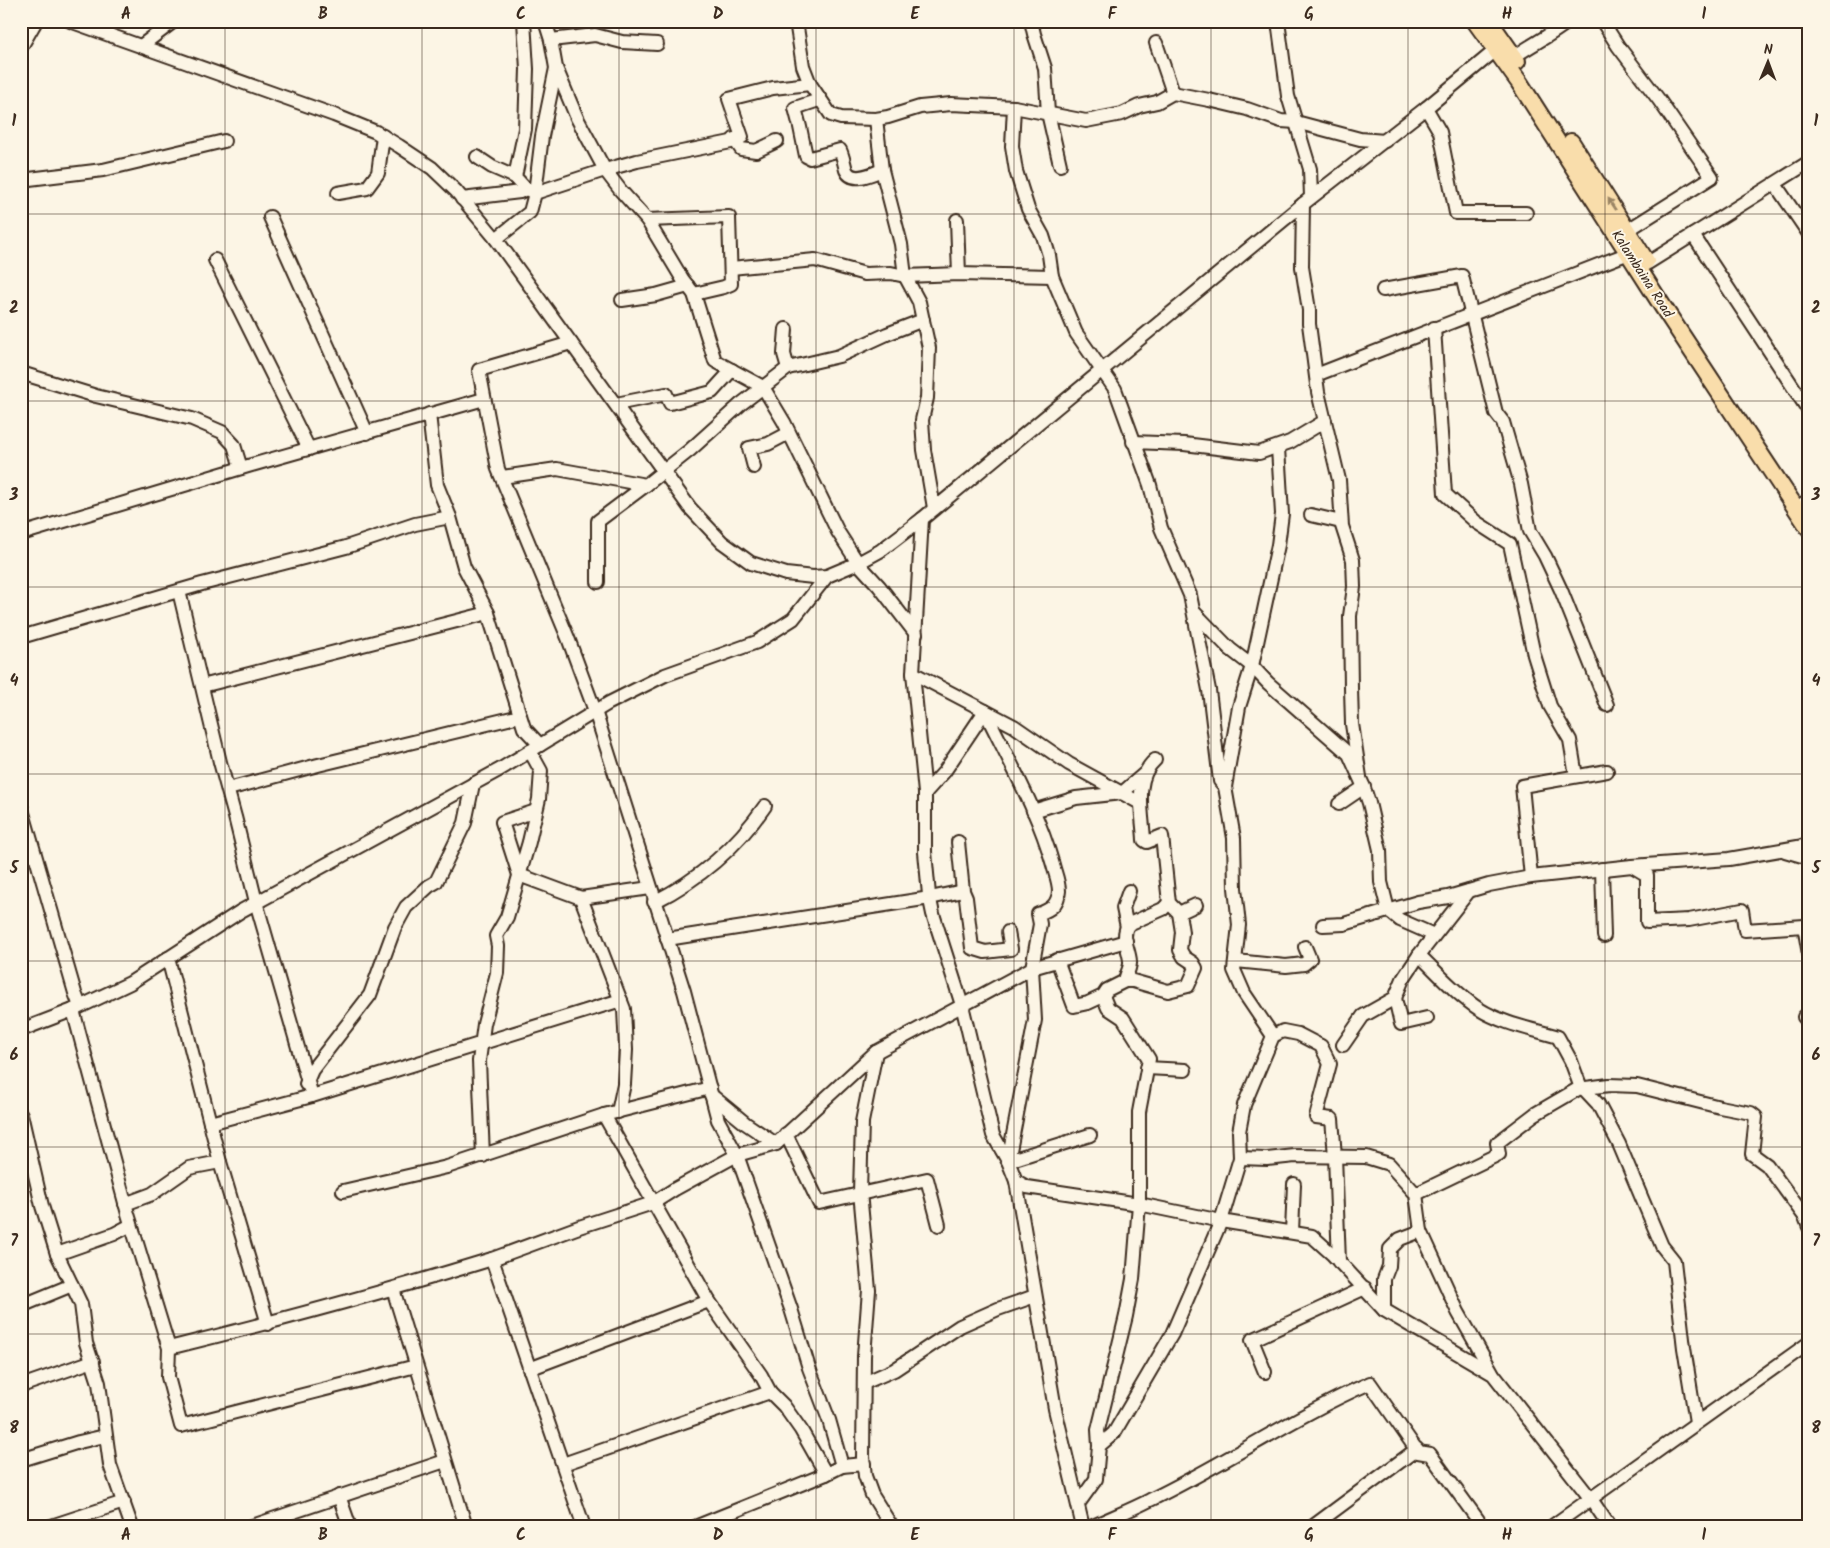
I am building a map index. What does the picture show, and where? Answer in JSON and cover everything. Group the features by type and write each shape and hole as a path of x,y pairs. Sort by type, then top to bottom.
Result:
{"main road":[{"name":"Kalambaina Road","path":"1475,21 1500,46 1510,60 1520,82 1628,253 1809,528"},
{"path":"1489,21 1500,46"},
{"path":"1510,60 1628,230 1648,264 1807,504"}],"street":[{"path":"21,47 36,21"},
{"path":"70,21 334,114 383,136 432,168 462,199 496,239 690,508 722,542 751,563 786,574 813,577 827,576 858,563 880,550 922,519 1307,200 1426,108 1500,46"},
{"path":"141,46 174,21"},
{"path":"515,177 525,129 527,69 524,21"},
{"path":"545,21 551,40 556,68 576,118 605,170 647,220 691,290 715,361 763,387 789,433 838,532 858,563 879,586 916,634"},
{"path":"796,21 803,66 810,84 819,100 831,115 842,118 876,119 920,107 951,104 1014,107 1048,112 1064,118 1086,121 1122,114 1139,106 1157,102 1173,93 1238,107 1281,121 1296,122 1360,139 1385,140"},
{"path":"1032,21 1034,34 1045,68 1048,112 1060,165"},
{"path":"1278,21 1288,96 1310,169 1302,267 1316,375 1324,421 1339,480 1341,522 1353,560 1354,586 1350,616 1352,724 1362,782 1380,850 1382,882 1388,910 1400,920 1434,935"},
{"path":"1510,60 1569,21"},
{"path":"1602,21 1712,177 1628,230"},
{"path":"551,40 595,35 622,42 657,44"},
{"path":"1156,43 1173,93"},
{"path":"496,239 530,212 531,191 556,68"},
{"path":"462,199 531,191 637,161 731,142 742,137 729,99 773,88 810,84"},
{"path":"819,100 795,108 806,156 810,158 840,150 846,171 850,175 862,178 882,170"},
{"path":"1014,107 1012,146 1016,170 1028,209 1045,242 1052,276 1076,333 1115,389 1150,485 1161,528 1190,595 1209,690 1220,781 1225,787"},
{"path":"1426,108 1440,132 1456,213 1526,213"},
{"path":"876,119 882,170 901,244 905,276 918,302 929,348 927,398 922,420 924,450 934,508"},
{"path":"338,193 367,188 378,173 383,136"},
{"path":"734,139 741,149 756,151 777,141"},
{"path":"21,180 103,170 224,141"},
{"path":"477,157 492,167 515,177 531,191"},
{"path":"1648,264 1809,162"},
{"path":"1775,184 1809,234"},
{"path":"270,217 366,432"},
{"path":"622,300 728,286 731,282 730,217 647,220"},
{"path":"957,220 959,274"},
{"path":"1693,236 1809,411"},
{"path":"1316,375 1628,253"},
{"path":"215,260 309,449"},
{"path":"731,268 814,260 865,274 891,273 905,276 959,274 1052,276"},
{"path":"1383,290 1462,276 1496,413 1503,422 1521,484 1530,531 1545,556 1561,590 1607,705"},
{"path":"598,582 598,521 664,471 763,387 788,368 839,356 923,320"},
{"path":"1434,328 1445,494 1476,522 1510,544 1534,655 1550,706 1570,740 1576,776"},
{"path":"786,329 784,354 788,368"},
{"path":"571,343 479,370 498,469 568,638 595,711 654,902 684,991 718,1120 737,1155 791,1309 809,1368 829,1420 842,1466"},
{"path":"616,404 666,394 670,403 712,392 732,370"},
{"path":"21,373 96,396 192,419 222,432 234,445 241,468"},
{"path":"21,534 241,468 484,399"},
{"path":"429,414 437,485 450,517 464,567 488,613 524,728 535,748 540,771 539,799 519,875 507,917 496,936 498,946 496,973 484,1024 479,1061 483,1156"},
{"path":"1133,442 1184,444 1259,453 1278,448 1324,421"},
{"path":"754,467 749,448 768,444 789,433"},
{"path":"1273,1036 1244,993 1234,970 1239,926 1235,888 1234,838 1225,787 1239,707 1252,666 1279,537 1282,514 1278,448"},
{"path":"502,477 557,469 646,485"},
{"path":"1311,515 1341,522"},
{"path":"21,637 179,591 346,547 415,524 450,517"},
{"path":"922,519 914,673 925,793 925,852 930,898 962,1006 993,1135 1008,1161 1016,1182 1054,1409 1084,1527"},
{"path":"21,1030 76,1008 130,982 256,902 473,784 595,711 665,675 757,642 793,619 827,576"},
{"path":"179,591 256,902 312,1096"},
{"path":"202,686 488,613"},
{"path":"1195,614 1230,649 1252,666 1268,683 1349,754 1362,782"},
{"path":"914,673 1014,726 1069,764 1140,804"},
{"path":"925,793 944,772 985,711"},
{"path":"985,711 1033,811 1049,850 1059,892 1055,905 1048,911 1038,914 1040,924 1032,968 1035,1020 1008,1161"},
{"path":"228,789 520,716"},
{"path":"1033,811 1076,798 1122,793 1144,774 1155,760"},
{"path":"1531,877 1522,786 1607,771"},
{"path":"1057,960 1074,1006 1088,1003 1125,981 1133,981 1168,991 1188,986 1196,968 1180,950 1182,932 1179,914 1169,902 1162,836 1147,842 1144,840 1140,804 1144,774"},
{"path":"1339,804 1362,782"},
{"path":"299,1100 312,1070 330,1044 370,995 395,927 406,907 436,882 465,824 473,784"},
{"path":"21,806 75,993 76,1008 125,1204 169,1348 168,1377 181,1426 416,1366"},
{"path":"654,902 680,889 710,868 756,820 765,806"},
{"path":"519,875 502,822 536,811"},
{"path":"958,842 972,948 985,952 1011,950 1008,932"},
{"path":"1324,925 1344,924 1388,910 1489,885 1531,877 1632,866 1730,859 1809,845"},
{"path":"1780,850 1809,858"},
{"path":"1632,866 1647,875 1647,922 1688,920 1742,910 1745,930 1804,926 1809,954"},
{"path":"1602,869 1604,936"},
{"path":"519,875 581,898 650,888"},
{"path":"667,939 930,898 963,891"},
{"path":"1125,981 1131,963 1126,941 1127,927 1122,908 1129,891"},
{"path":"1427,1018 1400,1024 1395,998 1403,979 1418,955 1469,891"},
{"path":"581,898 624,1009 626,1050 624,1084 618,1112"},
{"path":"1127,927 1129,924 1163,909 1169,902"},
{"path":"1179,914 1196,905"},
{"path":"169,1348 268,1324 393,1290 492,1259 578,1227 653,1203 737,1155 776,1144 876,1052 1032,968 1126,941"},
{"path":"1236,961 1286,966 1304,964 1310,959 1305,948"},
{"path":"1418,955 1460,994 1481,1010 1514,1025 1558,1037 1582,1088 1598,1104 1616,1138 1650,1213 1662,1246 1674,1261 1684,1348 1696,1422"},
{"path":"168,958 220,1162 268,1324"},
{"path":"1078,1504 1096,1479 1099,1446 1098,1430 1133,1278 1139,1204 1139,1112 1149,1059 1123,1018 1108,1008 1102,996"},
{"path":"1343,1045 1363,1016 1395,998"},
{"path":"210,1123 299,1100 621,1000"},
{"path":"1809,1013 1804,1017 1809,1023"},
{"path":"1099,1446 1114,1433 1172,1334 1221,1221 1240,1158 1239,1132 1244,1105 1273,1036 1283,1031 1298,1034 1321,1046 1330,1064 1316,1117 1332,1119 1339,1262"},
{"path":"876,1052 862,1122 860,1194 869,1290 864,1382 864,1464 865,1476 872,1495 892,1527"},
{"path":"1147,1068 1185,1070"},
{"path":"1416,1194 1499,1154 1496,1142 1552,1103 1582,1088 1610,1085 1637,1086 1751,1113 1756,1116 1752,1154 1766,1165 1805,1217 1809,1227"},
{"path":"343,1191 447,1167 604,1115 711,1091"},
{"path":"711,1091 745,1123 776,1144"},
{"path":"21,1114 42,1206 57,1254 81,1304 86,1343 99,1383 110,1465 132,1527"},
{"path":"604,1115 709,1301 761,1375 770,1392 784,1406 801,1430 826,1474"},
{"path":"786,1134 819,1203 927,1179 939,1224"},
{"path":"1008,1161 1090,1135"},
{"path":"1240,1158 1267,1159 1295,1156 1366,1157 1389,1164 1416,1194 1421,1231 1458,1312 1493,1374 1591,1499 1610,1527"},
{"path":"125,1204 152,1194 189,1168 220,1162"},
{"path":"1016,1182 1027,1187 1139,1204 1221,1221 1312,1236 1365,1288 1384,1310 1493,1374"},
{"path":"1292,1232 1294,1184"},
{"path":"57,1254 114,1234 131,1225"},
{"path":"1384,1310 1384,1279 1389,1266 1390,1249 1400,1239 1421,1231"},
{"path":"492,1259 584,1527"},
{"path":"21,1306 72,1285"},
{"path":"1265,1372 1252,1340 1365,1288"},
{"path":"393,1290 466,1527"},
{"path":"864,1382 894,1370 960,1326 1035,1296"},
{"path":"530,1369 709,1301"},
{"path":"1551,1527 1809,1343"},
{"path":"21,1386 93,1361"},
{"path":"1091,1527 1150,1500 1260,1439 1370,1383 1418,1452 1430,1454 1478,1520 1480,1527"},
{"path":"563,1464 770,1392"},
{"path":"21,1460 78,1442 105,1436"},
{"path":"1312,1527 1416,1449"},
{"path":"249,1527 445,1461"},
{"path":"696,1527 842,1466 864,1464"},
{"path":"339,1496 350,1527"},
{"path":"48,1527 124,1502"}]}
